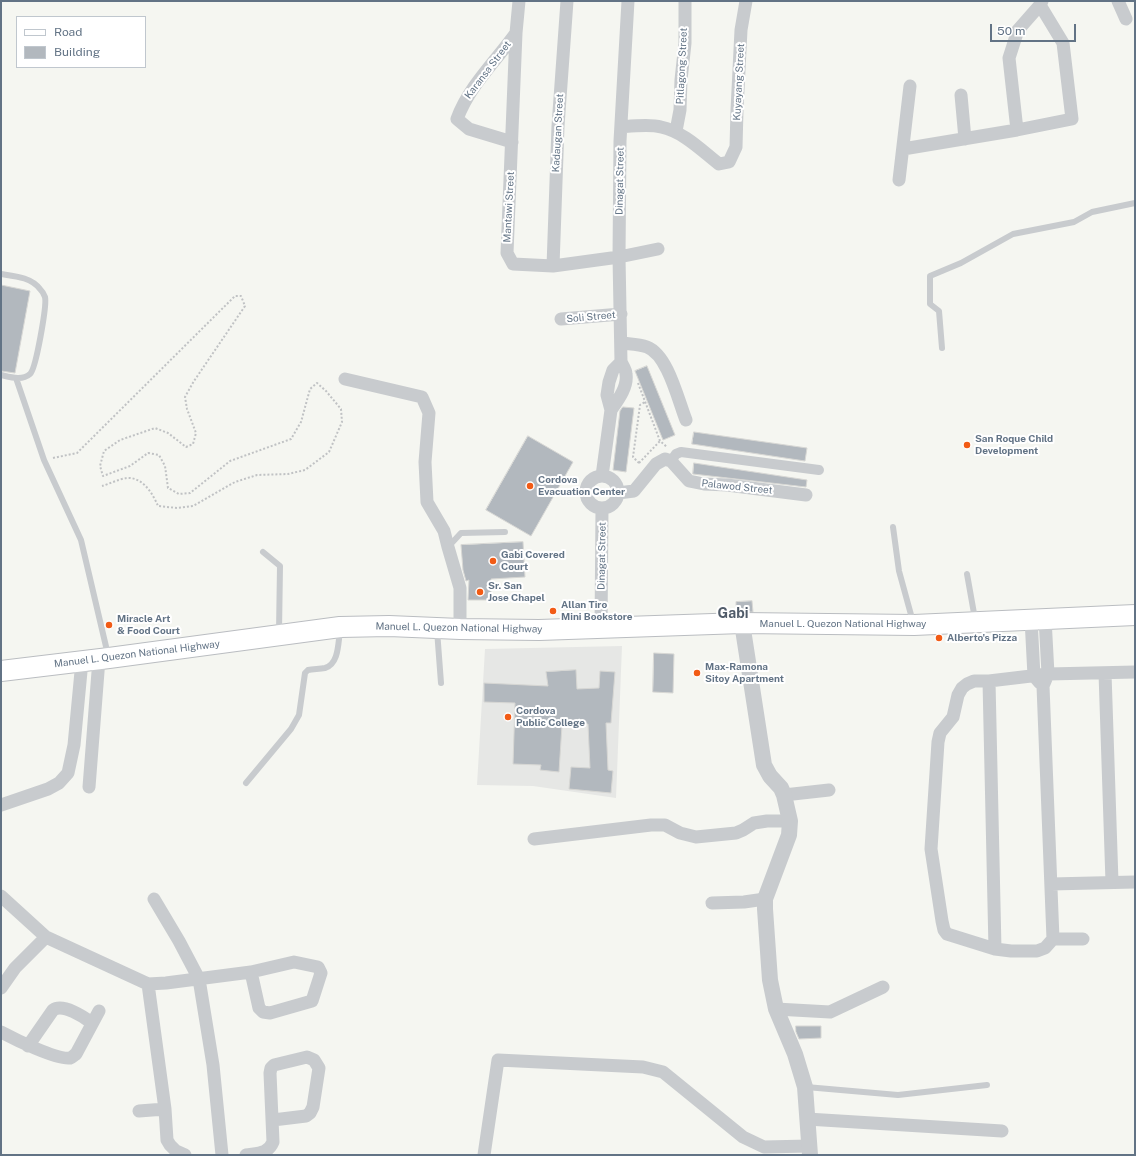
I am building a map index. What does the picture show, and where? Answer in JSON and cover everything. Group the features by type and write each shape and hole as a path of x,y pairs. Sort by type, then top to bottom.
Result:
{"main road":[{"name":"Manuel L. Quezon National Highway","path":"1,671 97,660 340,627 389,626 436,629 531,630 742,623 914,625 1135,615"}],"street":[{"name":"Mantawi Street","path":"519,1 516,33 507,253 513,264 553,266 619,257 658,249"},
{"name":"Kadaugan Street","path":"553,266 558,126 567,1"},
{"name":"Dinagat Street","path":"602,476 611,410 607,395 613,370 621,362 622,343 619,257 621,126 628,1"},
{"name":"Pitlagong Street","path":"676,131 680,110 681,80 685,42 686,1"},
{"name":"Kuyayang Street","path":"676,131 719,164 729,162 736,147 741,30 746,1"},
{"path":"1118,1 1126,19"},
{"path":"903,148 1018,130 1072,119 1063,43 1041,3 1018,30 1009,58 1018,130"},
{"name":"Karansa Street","path":"512,142 468,129 457,119 462,106 474,87 516,33"},
{"path":"899,180 910,86"},
{"path":"961,95 965,139"},
{"path":"621,126 660,126 676,131"},
{"name":"Soli Street","path":"561,319 621,314"},
{"path":"622,343 646,346 655,352 663,362 686,420"},
{"path":"345,379 422,397 429,413 425,462 427,502 444,531 460,588 460,629"},
{"path":"618,493 634,491 656,464 665,459 674,458 681,452 819,470"},
{"name":"Palawod Street","path":"674,458 689,481 806,495"},
{"path":"602,476 615,482 618,493 614,503 608,508 602,509 590,504 586,493 589,483 593,479 602,476"},
{"name":"Dinagat Street","path":"600,628 602,509"},
{"path":"1038,619 1042,679 1053,939 1045,948 1037,951 995,949 947,934 944,930 931,849 938,742 940,733 953,717 958,696 962,688 966,684 974,681 1042,679 1105,672 1135,672"},
{"path":"484,1155 498,1060 643,1067 663,1072 743,1137 764,1147 810,1150 804,1087 795,1054 776,1009 770,980 766,899 788,835 790,821 781,788 770,776 764,765 742,623"},
{"path":"89,787 97,660"},
{"path":"1,805 48,789 59,783 68,772 97,660"},
{"path":"1105,672 1112,882"},
{"path":"989,681 995,949"},
{"path":"784,795 829,790"},
{"path":"534,839 651,825 665,825 696,837 736,833 754,823 790,821"},
{"path":"1051,884 1135,882"},
{"path":"154,899 199,979 214,1064 222,1155"},
{"path":"712,903 744,902 766,899"},
{"path":"3,903 46,937 148,984 251,972 294,962 318,967 321,973 312,1001 270,1013 263,1012 259,1008 251,972"},
{"path":"1,988 15,968 46,937"},
{"path":"1053,939 1083,939"},
{"path":"148,984 165,1109 167,1140 170,1146 176,1151 185,1155"},
{"path":"776,1009 830,1012 883,987"},
{"path":"28,1046 53,1010 56,1008 60,1007 83,1016 92,1023"},
{"path":"1,1032 28,1046 62,1057 73,1057 99,1011"},
{"path":"246,1155 265,1154 273,1142 271,1068 274,1065 307,1057 314,1060 319,1068 310,1113 306,1116 273,1120"},
{"path":"139,1111 165,1109"},
{"path":"807,1119 1002,1131"}],"lane":[{"path":"942,348 939,310 930,304 930,276 961,263 1013,234 1074,222 1092,212 1135,203"},
{"path":"1,274 23,278 35,284 41,289 45,298 41,337 34,370 23,378 1,375"},
{"path":"16,378 44,460 80,540 97,660"},
{"path":"893,528 899,571 914,625"},
{"path":"448,547 461,533 505,532"},
{"path":"263,552 280,566 279,636"},
{"path":"967,574 975,622"},
{"path":"246,783 291,729 299,715 305,673 308,670 325,668 331,665 336,658 340,627"},
{"path":"436,629 441,683"},
{"path":"804,1087 898,1095 987,1085"}],"path":[{"path":"44,460 77,453 235,296 241,296 245,306 194,381 185,397 196,433 193,444 186,447 168,433 155,428 120,440 104,451 100,466 103,476 130,466 148,453 159,454 165,466 168,488 179,494 190,493 230,461 291,438 301,422 310,389 317,383 341,409 342,422 329,452 305,470 288,474 257,475 235,482 193,506 177,508 158,506 148,487 135,480 127,478 102,486"},
{"path":"637,380 660,441 674,458"},
{"path":"638,463 633,458 640,405 645,402"}],"shaded area":[{"path":"622,646 616,798 533,786 477,785 485,649"}],"building":[{"path":"1,285 30,291 15,373 1,371"},
{"path":"647,366 675,435 663,440 635,371"},
{"path":"623,407 634,408 626,472 613,470 620,411"},
{"path":"694,432 807,448 805,461 692,444"},
{"name":"Cordova Evacuation Center","path":"528,436 573,462 531,536 486,510"},
{"path":"694,463 807,480 806,487 693,474"},
{"name":"Gabi Covered Court","path":"523,542 525,577 491,579 491,600 468,600 469,580 466,581 463,570 461,545"},
{"path":"752,601 753,612 736,612 736,602"},
{"path":"654,653 674,654 673,693 653,692"},
{"path":"576,670 577,689 599,688 600,671 615,672 611,723 606,723 608,770 613,771 611,793 569,789 571,767 590,768 588,724 562,725 559,772 540,770 541,765 513,764 515,703 484,702 484,683 548,686 546,672"},
{"path":"796,1026 821,1026 821,1038 799,1039 796,1032"}],"place":[{"name":"San Roque Child Development","path":"967,445"},
{"name":"Cordova Evacuation Center","path":"530,486"},
{"name":"Gabi Covered Court","path":"493,561"},
{"name":"Sr. San Jose Chapel","path":"480,592"},
{"name":"Allan Tiro Mini Bookstore","path":"553,611"},
{"name":"Miracle Art & Food Court","path":"109,625"},
{"name":"Alberto's Pizza","path":"939,638"},
{"name":"Max-Ramona Sitoy Apartment","path":"697,673"},
{"name":"Cordova Public College","path":"508,717"}],"district":[{"name":"Gabi","path":"733,614"}]}
